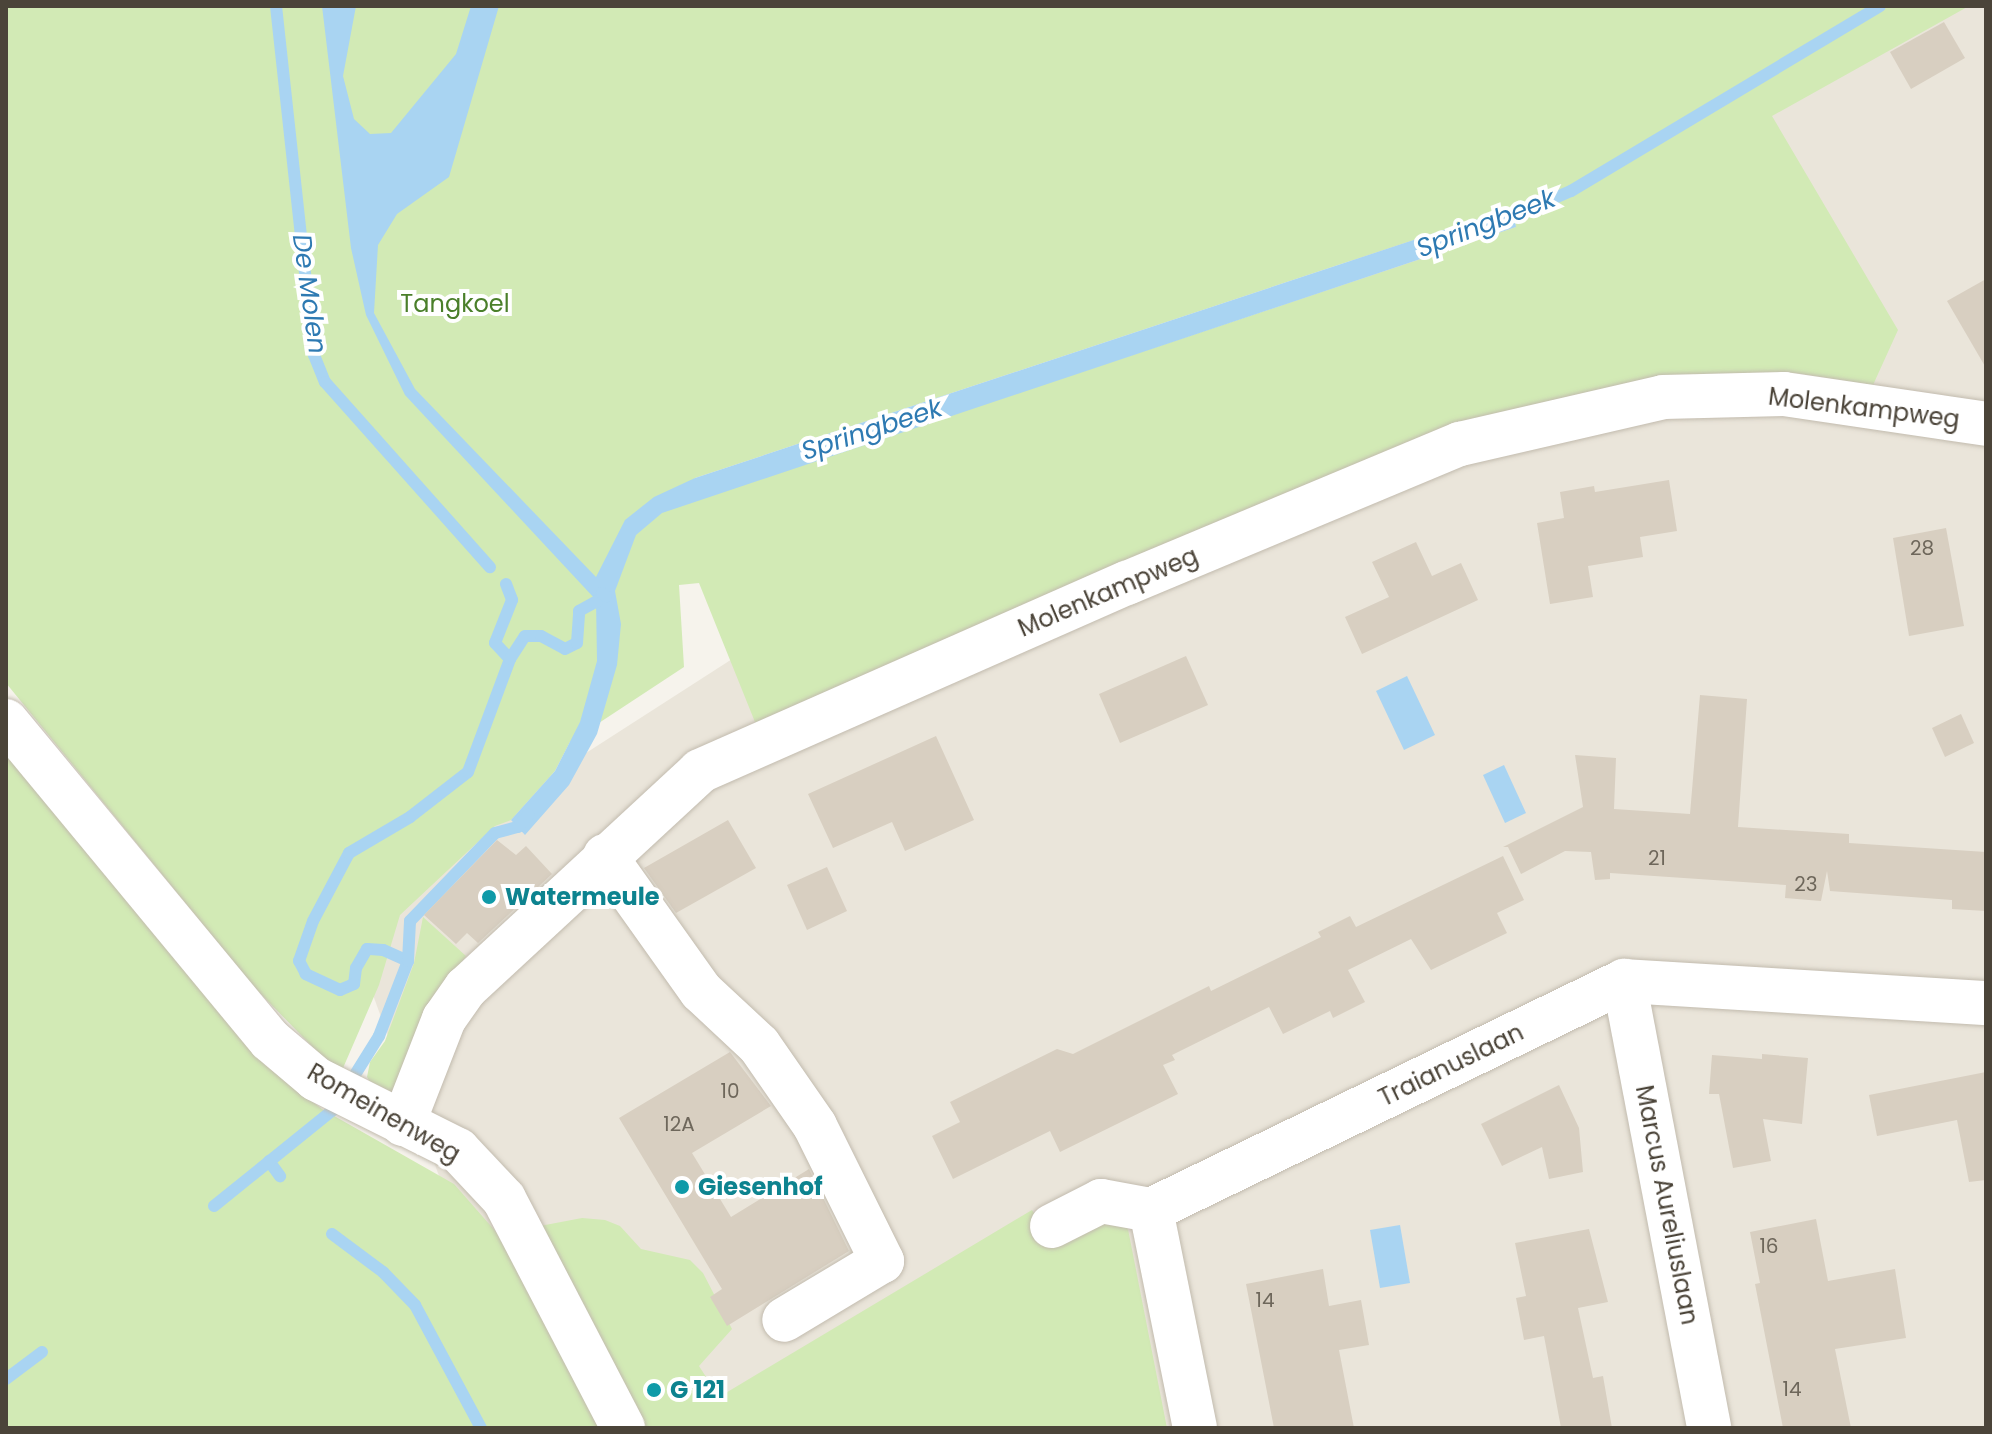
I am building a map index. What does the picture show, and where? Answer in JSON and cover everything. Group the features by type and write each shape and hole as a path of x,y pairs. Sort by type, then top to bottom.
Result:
{"street":[{"name":"Molenkampweg","path":"384,1116 466,988 700,771 1127,583 1460,444 1663,397 1784,394 1986,424"},
{"name":"Romeinenweg","path":"6,721 270,1040 316,1079 384,1116 458,1150 504,1199 566,1310 623,1428"},
{"path":"605,856 701,991 767,1057 815,1126 882,1261 784,1320"},
{"name":"Traianuslaan","path":"1151,1210 1624,981 1986,1003"},
{"name":"Marcus Aureliuslaan","path":"1624,981 1709,1428"},
{"path":"1052,1226 1101,1201 1151,1210 1195,1428"}],"shaded area":[{"path":"1747,6 1986,6 1986,1428 531,1428 342,910"}],"green space":[{"name":"Tangkoel","path":"6,6 1969,6 1772,116 1898,330 1873,385 1795,373 1616,393 759,732 699,583 679,585 684,667 570,742 555,771 511,820 495,826 400,915 379,985 340,1075 253,986 6,683","holes":["1514,216 1516,227 1478,240 675,507 695,478 1474,220"]},
{"path":"6,754 265,1065 322,1109 454,1184 512,1250 602,1428 6,1428"},
{"path":"423,917 466,956 429,1012 403,1084 382,1103 367,1077 370,1062 385,1041 414,963"},
{"path":"1032,1210 1055,1245 1101,1220 1127,1224 1167,1428 638,1428 540,1226 582,1218 605,1220 620,1226 641,1249 690,1260 703,1273 732,1329 699,1366 719,1397"}],"water":[{"path":"322,6 356,6 343,76 354,119 370,134 391,133 456,54 471,6 499,6 449,177 397,214 378,245 374,313 415,389 596,577 625,520 654,497 695,478 1474,220 1514,216 1516,227 662,513 636,535 615,591 621,624 617,665 597,734 569,785 525,835 511,820 555,771 580,722 597,661 596,600 405,395 366,315 351,248"},
{"path":"1407,676 1435,735 1404,750 1376,691"},
{"path":"1504,765 1526,813 1505,823 1483,775"},
{"path":"1400,1225 1410,1283 1380,1288 1370,1230"}],"building":[{"path":"1944,22 1965,58 1911,89 1890,52"},
{"path":"1986,279 1986,368 1947,301"},
{"path":"1669,480 1677,531 1640,537 1643,557 1588,566 1593,597 1550,604 1537,523 1564,518 1560,492 1594,486 1595,492"},
{"path":"1946,528 1964,626 1909,636 1893,538"},
{"path":"1416,542 1432,576 1461,563 1478,600 1362,654 1345,617 1389,597 1372,562"},
{"path":"1186,656 1208,705 1120,743 1099,694"},
{"path":"1700,695 1747,699 1738,827 1849,834 1849,843 1986,852 1986,911 1952,909 1952,900 1830,891 1827,871 1821,901 1785,898 1786,885 1610,873 1610,879 1595,880 1591,852 1565,851 1521,874 1508,847 1503,847 1583,807 1575,755 1616,758 1614,809 1690,814"},
{"path":"1961,714 1974,743 1945,757 1932,728"},
{"path":"936,736 974,820 905,851 892,822 833,848 808,794"},
{"path":"728,820 756,868 676,913 644,868"},
{"name":"Watermeule","path":"497,840 516,855 526,846 552,874 478,943 467,933 456,944 424,915"},
{"path":"1503,856 1524,900 1497,913 1507,933 1431,970 1411,939 1348,970 1365,1002 1333,1018 1330,1011 1283,1034 1269,1007 1172,1055 1175,1060 1163,1065 1178,1094 1060,1152 1050,1131 953,1179 932,1136 960,1122 950,1102 1057,1049 1073,1054 1209,986 1211,991 1321,937 1318,932 1350,916 1356,927"},
{"path":"827,867 847,911 807,930 787,885"},
{"name":"Giesenhof","path":"730,1052 771,1106 692,1153 731,1217 809,1169 849,1251 727,1326 710,1297 722,1289 619,1118"},
{"path":"1762,1054 1808,1058 1802,1124 1763,1119 1771,1161 1733,1168 1719,1094 1709,1094 1712,1055 1762,1059"},
{"path":"1986,1072 1986,1180 1969,1182 1957,1120 1877,1136 1869,1095"},
{"path":"1559,1085 1579,1128 1583,1172 1549,1179 1542,1147 1502,1166 1481,1124"},
{"path":"1816,1219 1828,1281 1895,1269 1906,1338 1835,1349 1851,1428 1783,1428 1755,1284 1760,1283 1750,1232"},
{"path":"1589,1229 1608,1302 1578,1308 1593,1378 1603,1376 1612,1428 1561,1428 1544,1336 1524,1340 1516,1298 1526,1296 1515,1243"},
{"path":"1323,1269 1329,1306 1361,1300 1369,1345 1339,1350 1354,1428 1274,1428 1246,1284"}],"waterway":[{"name":"De Molen","path":"276,6 314,355 325,382 490,567"},
{"name":"Springbeek","path":"1501,221 1571,191 1880,6"},
{"name":"De Molen","path":"506,584 512,600 495,643 510,659"},
{"path":"408,961 383,950 367,949 356,968 354,984 340,990 306,974 299,961 313,921 349,853 410,817 468,772 510,659 525,636 541,636 565,649 577,643 579,611 606,596 602,593"},
{"name":"Springbeek","path":"214,1206 333,1110 379,1036 408,961 410,921 495,833 518,827 528,815"},
{"path":"269,1161 280,1176"},
{"path":"332,1234 383,1272 415,1305 481,1428"},
{"name":"Springbeek","path":"6,1379 42,1352"}],"place":[{"name":"Watermeule","path":"489,897"},
{"name":"Giesenhof","path":"682,1187"},
{"name":"G 121","path":"654,1390"}]}
